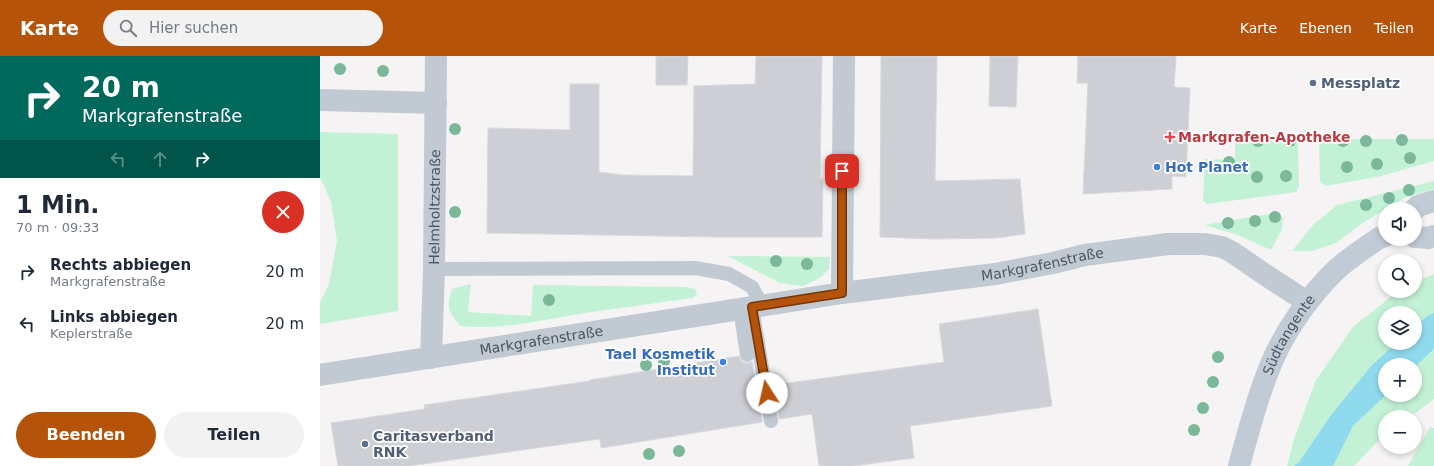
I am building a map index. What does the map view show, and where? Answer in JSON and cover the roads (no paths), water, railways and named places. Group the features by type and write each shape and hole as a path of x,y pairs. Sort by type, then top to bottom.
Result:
{"main road":[{"path":"1422,205 1434,201"},
{"path":"1422,238 1428,238 1434,236"},
{"name":"Südtangente","path":"1239,466 1256,404 1269,368 1283,340 1306,302 1336,270 1378,239"}],"street":[{"name":"Helmholtzstraße","path":"431,358 434,269 436,56"},
{"path":"842,293 844,56"},
{"path":"320,100 436,103"},
{"name":"Markgrafenstraße","path":"320,375 842,293 996,274 1085,255 1168,244 1205,244 1222,247 1232,252 1306,302"}],"lane":[{"path":"434,269 695,268 729,274 752,286 752,307 747,355"},
{"path":"752,307 771,421"}],"water":[{"path":"1434,313 1434,349 1422,360 1422,358 1380,358 1388,350 1422,350 1422,321 1427,316"},
{"path":"1378,360 1379,402 1353,426 1333,466 1294,466 1299,462 1331,415"}],"place":[{"name":"Messplatz","path":"1313,83"},
{"name":"Markgrafen-Apotheke","path":"1170,137"},
{"name":"Hot Planet","path":"1157,167"},
{"name":"Tael Kosmetik Institut","path":"723,362"},
{"name":"Caritasverband RNK","path":"365,444"}]}
